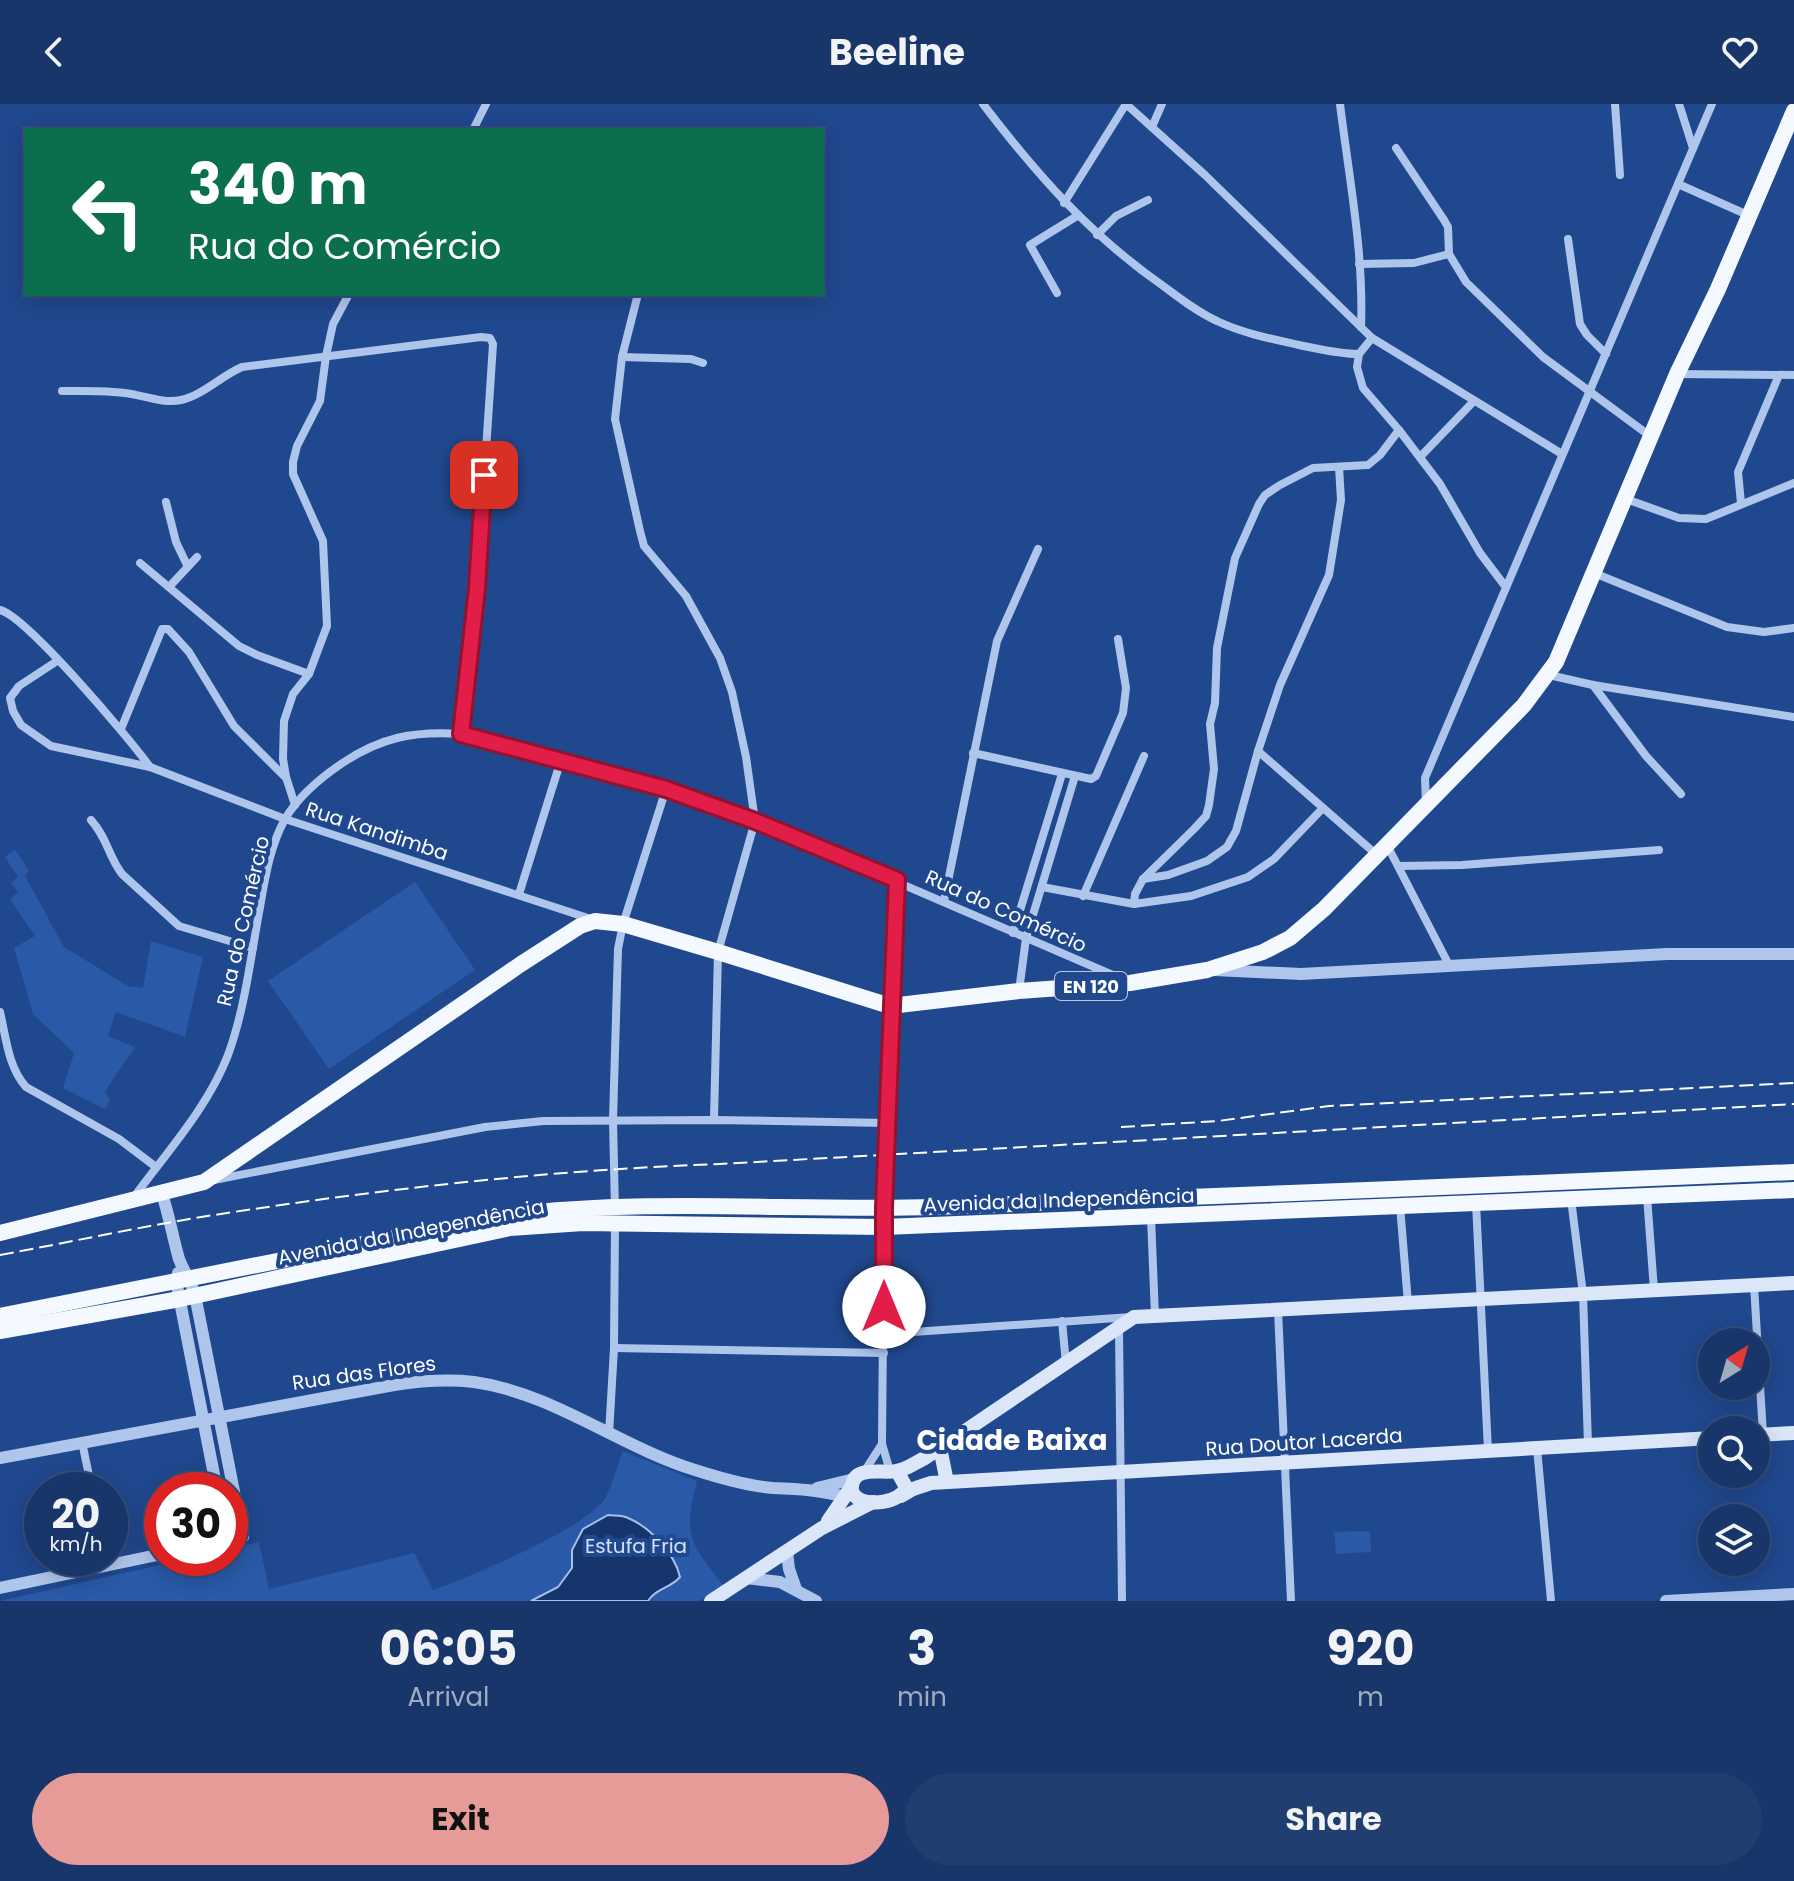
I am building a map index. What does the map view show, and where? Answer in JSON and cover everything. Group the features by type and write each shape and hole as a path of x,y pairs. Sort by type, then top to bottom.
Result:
{"main road":[{"name":"EN 120","path":"595,921 623,924 890,1006 1019,991 1130,983 1207,970 1263,952 1290,938 1324,909 1426,806 1549,675 1564,648 1677,374 1750,216 1794,111"},
{"path":"0,1233 204,1182 521,964 580,926 595,921"},
{"name":"Avenida da Independência","path":"754,1215 884,1227 1004,1224 1151,1217 1269,1203 1523,1182 1794,1172"},
{"path":"1732,1174 1733,1193"},
{"path":"1523,1182 1525,1200"},
{"name":"Avenida da Independência","path":"0,1331 183,1279 509,1215 754,1215 1004,1205 1400,1205 1794,1190"},
{"path":"1004,1205 1004,1224"},
{"name":"Avenida da Independência","path":"0,1316 187,1297 510,1228 615,1215"},
{"path":"901,1497 906,1487 894,1471 940,1448 1134,1317 1794,1283"},
{"path":"1770,1434 1794,1433"},
{"name":"Rua Doutor Lacerda","path":"858,1489 895,1500 920,1486 947,1482 1698,1439"},
{"path":"940,1448 947,1482"},
{"name":"Rua Doutor Lacerda","path":"711,1601 822,1528 858,1489 894,1471"},
{"name":"Rua Doutor Lacerda","path":"822,1528 858,1489"}],"street":[{"path":"474,128 486,104"},
{"path":"983,104 1064,203 1134,266 1217,321 1279,341 1340,354 1359,354"},
{"path":"1064,203 1126,104 1205,175 1372,338 1562,454"},
{"path":"1152,127 1162,104"},
{"path":"1340,104 1359,264 1361,327"},
{"path":"1615,104 1620,175"},
{"path":"1679,104 1693,148"},
{"path":"1426,806 1425,778 1712,104"},
{"path":"1396,148 1448,227 1449,254 1466,282 1543,357 1652,438"},
{"path":"1678,184 1750,216"},
{"path":"1097,235 1116,216 1148,200"},
{"path":"1057,293 1030,245 1077,216"},
{"path":"1568,239 1580,324 1606,354"},
{"path":"1359,264 1414,263 1449,254"},
{"path":"295,805 286,777 282,741 284,721 293,694 309,674 327,626 323,541 293,474 293,462 297,446 320,401 333,324 348,296"},
{"path":"637,296 622,357 615,419 644,546 686,596 720,658 732,692 755,821 718,952 714,1120"},
{"path":"62,391 111,392 179,401 194,396 242,367 490,338 493,344 477,588 461,734"},
{"path":"1372,338 1359,354 1357,367 1363,388 1440,484 1486,562 1505,586"},
{"path":"622,357 691,359 703,363"},
{"path":"1677,374 1794,375"},
{"path":"1741,503 1738,472 1779,375"},
{"path":"1420,457 1474,401"},
{"path":"1134,904 1135,894 1143,879 1206,816 1214,769 1210,724 1215,703 1217,648 1235,558 1259,504 1265,495 1280,485 1313,468 1368,465 1399,430"},
{"path":"1143,879 1168,875 1207,861 1227,847 1236,831 1280,685 1329,575 1341,500 1339,467"},
{"path":"1626,499 1692,520 1706,519 1794,483"},
{"path":"166,502 176,542 187,565"},
{"path":"944,901 997,641 1038,549"},
{"path":"169,587 197,557"},
{"path":"140,563 239,646 309,674"},
{"path":"1594,573 1727,627 1764,632 1794,628"},
{"path":"0,610 37,635 57,661 121,729 150,767"},
{"path":"121,729 162,629 168,629 189,652 234,726 286,777"},
{"path":"973,753 1062,774 1091,779 1096,776 1123,713 1126,688 1118,639"},
{"name":"Rua Kandimba","path":"57,661 14,690 10,698 21,725 51,746 150,767 285,819 595,921"},
{"path":"1549,675 1593,685 1794,717"},
{"path":"1593,685 1646,756 1681,794"},
{"name":"Rua do Comércio","path":"131,1201 200,1107 228,1055 273,848 285,819 329,772 371,746 414,733 461,734 666,789 755,821 897,880 1130,983"},
{"path":"1258,751 1323,808 1382,850 1399,866 1449,965"},
{"path":"1083,896 1144,756"},
{"path":"519,894 561,760"},
{"path":"1013,933 1062,774"},
{"path":"1019,991 1026,938 1075,776"},
{"path":"609,1434 614,1348 613,1120 618,949 666,789"},
{"path":"1042,887 1134,904 1191,896 1248,877 1274,859 1323,808"},
{"path":"91,820 103,833 122,874 179,926 253,948"},
{"path":"1399,866 1462,865 1659,850"},
{"path":"894,1471 882,1444 884,1208 897,880"},
{"path":"1207,970 1301,974 1667,954 1794,954"},
{"path":"0,1012 17,1077 26,1087 119,1139 156,1167"},
{"path":"204,1182 485,1127 543,1121 888,1123"},
{"path":"162,1194 172,1223 230,1472"},
{"path":"1647,1196 1654,1290"},
{"path":"1571,1199 1583,1294 1588,1445"},
{"path":"1476,1202 1488,1451"},
{"path":"1400,1205 1408,1303"},
{"path":"1151,1217 1155,1316"},
{"path":"1754,1285 1758,1416"},
{"path":"187,1297 214,1472"},
{"path":"1278,1310 1291,1601"},
{"path":"884,1334 1134,1317"},
{"path":"1062,1321 1066,1364"},
{"path":"1119,1328 1122,1601"},
{"path":"614,1348 884,1353"},
{"name":"Rua das Flores","path":"0,1458 425,1380 473,1382 523,1395 690,1469 726,1480 770,1487 858,1489"},
{"path":"82,1442 88,1472"},
{"path":"858,1489 882,1444"},
{"path":"1537,1448 1551,1601"},
{"name":"Rua das Flores","path":"814,1489 858,1489"},
{"path":"787,1552 796,1589"},
{"path":"0,1588 48,1576"},
{"path":"746,1578 771,1579 816,1601"},
{"path":"1666,1601 1772,1598 1794,1594"}],"green space":[{"path":"15,850 29,870 25,876 64,947 128,986 143,988 151,941 203,957 185,1037 116,1012 108,1036 135,1047 105,1091 110,1101 105,1109 63,1088 74,1053 33,1014 14,948 35,936 10,899 18,892 11,883 18,877 5,857"},
{"path":"415,882 475,970 329,1069 268,981"},
{"name":"Estufa Fria","path":"623,1451 697,1481 690,1515 692,1538 723,1585 700,1601 0,1601 110,1576 128,1576 128,1572 144,1568 144,1576 248,1576 248,1545 259,1542 269,1589 414,1553 433,1590 553,1537 595,1509 611,1486"},
{"path":"1370,1531 1371,1552 1336,1554 1334,1532"}],"shaded area":[{"path":"608,1515 628,1518 653,1535 673,1559 680,1577 648,1601 531,1601 558,1587 572,1568 572,1550 583,1529"}],"railway":[{"path":"1121,1127 1218,1121 1329,1106 1794,1083"},
{"path":"0,1255 161,1224 277,1206 529,1176 1794,1104"}],"district":[{"name":"Cidade Baixa","path":"1012,1440"}],"route":[{"path":"484,475 477,588 461,734 666,789 755,821 897,880 890,1006 884,1307"}]}
